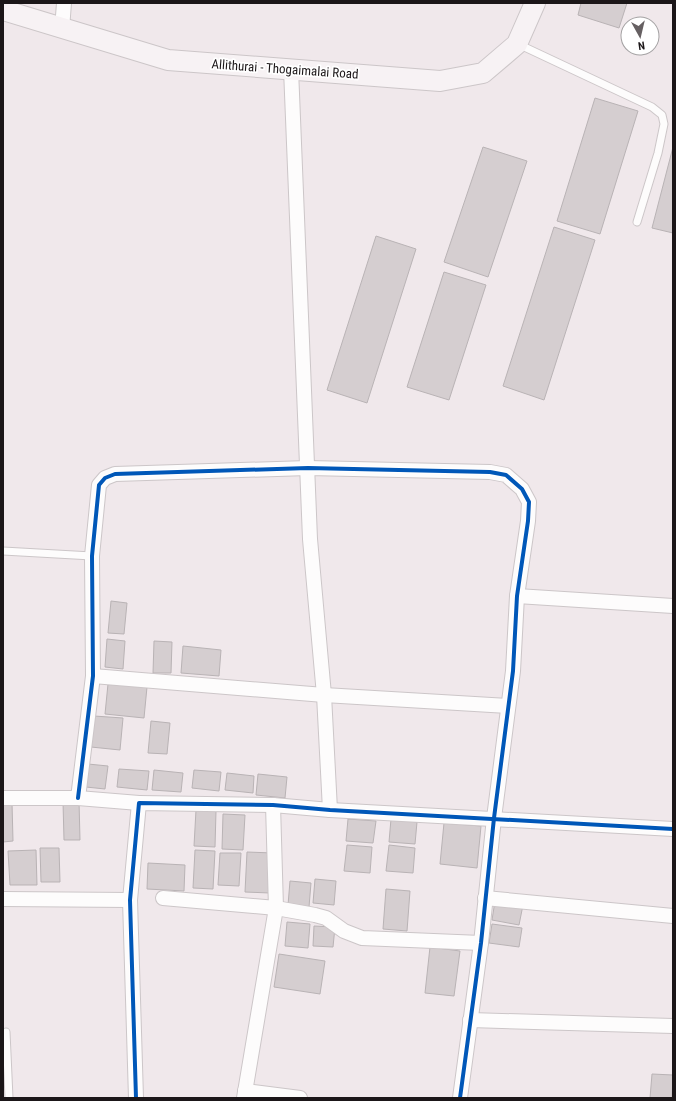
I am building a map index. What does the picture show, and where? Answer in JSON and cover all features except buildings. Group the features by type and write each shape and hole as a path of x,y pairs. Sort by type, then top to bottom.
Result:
{"main road":[{"name":"Allithurai - Thogaimalai Road","path":"3,10 168,60 440,81 483,74 517,44 536,3"}],"street":[{"path":"62,28 64,3"},
{"path":"291,69 310,539 324,695 330,810"},
{"path":"78,798 93,676 92,556 99,485 105,478 128,473 308,468 490,472 506,475 522,489 529,502 528,521 517,596 513,671 494,818 481,943 460,1098"},
{"path":"517,596 673,606"},
{"path":"93,676 324,695 508,706"},
{"path":"3,798 78,798 139,803 273,805 330,810 673,828"},
{"path":"136,1098 130,900 139,803"},
{"path":"273,805 276,908 245,1095 300,1098"},
{"path":"163,898 276,908 326,918 344,932 362,938 481,943"},
{"path":"485,898 673,916"},
{"path":"3,899 130,900"},
{"path":"470,1020 673,1026"}],"lane":[{"path":"517,44 652,106 662,115 664,124 658,153 638,222"},
{"path":"3,551 92,556"},
{"path":"6,1032 9,1098"}],"cycle path":[{"path":"78,798 93,676 92,556 99,485 105,478 115,474 308,468 490,472 506,475 522,489 529,502 528,521 517,596 513,671 494,818 481,943 460,1098"},
{"path":"136,1098 130,900 139,803 273,805 330,810 673,829"}]}
